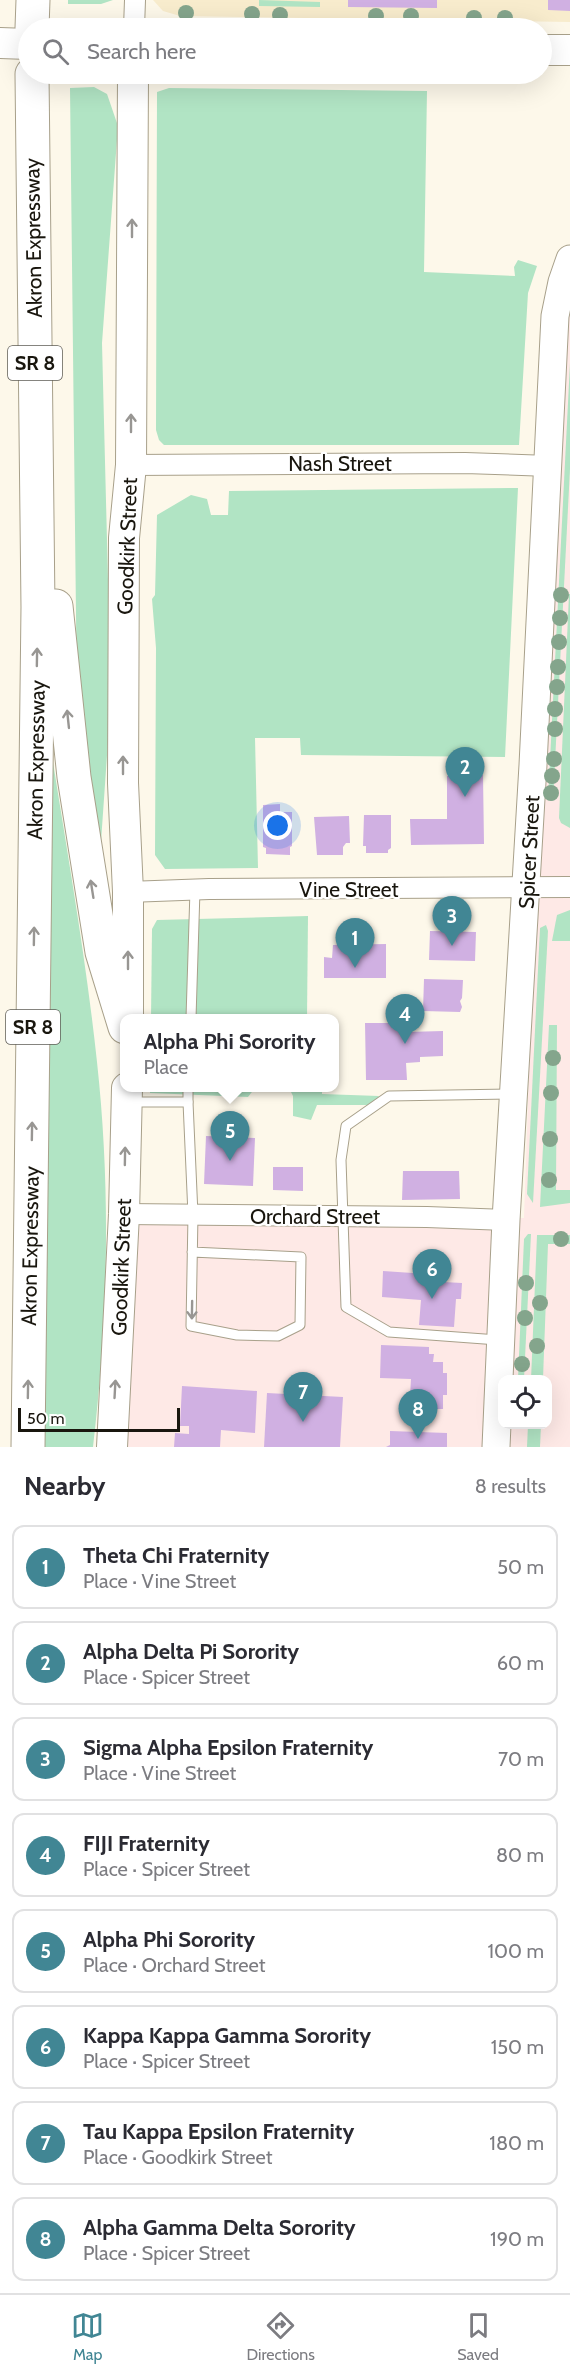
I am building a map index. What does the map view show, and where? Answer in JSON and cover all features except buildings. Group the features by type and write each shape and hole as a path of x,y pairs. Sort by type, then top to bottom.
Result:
{"highway":[{"path":"32,18 33,0"},
{"name":"Akron Expressway","path":"28,1447 38,608 32,84"},
{"path":"32,119 50,556 74,777 102,952 121,1014"}],"main road":[{"path":"0,43 18,44"},
{"path":"552,50 570,50"},
{"name":"Goodkirk Street","path":"128,1014 128,892 123,783 124,561 131,465 133,84"},
{"name":"Goodkirk Street","path":"112,1447 124,1214 126,1095"}],"street":[{"path":"134,18 135,0"},
{"name":"Spicer Street","path":"496,1447 506,1220 527,888 555,316 562,282 570,260"},
{"name":"Nash Street","path":"131,465 465,463 549,466"},
{"name":"Vine Street","path":"128,892 570,888"},
{"name":"Orchard Street","path":"124,1214 506,1220"}],"lane":[{"path":"191,1014 195,890"},
{"path":"188,1092 193,1215 192,1252 191,1326 237,1335 278,1336 300,1325 301,1257 192,1252"},
{"path":"500,1340 389,1332 346,1307 341,1160 346,1126 389,1096 513,1094"},
{"path":"126,1095 188,1102"}],"shaded area":[{"path":"153,0 570,0 570,22 552,22 552,18 180,16 163,11"},
{"path":"570,267 570,1447 116,1447 119,1211 524,1218 536,869"}],"green space":[{"path":"68,0 113,0 101,4 68,4"},
{"path":"259,0 320,2 320,7 259,6"},
{"path":"94,87 107,94 118,126 102,343 111,698 98,885 77,703 70,88"},
{"path":"169,88 427,91 424,272 515,276 514,267 518,260 537,266 528,293 519,445 164,445 159,440 156,430 157,92"},
{"path":"570,363 570,469 553,801 548,800"},
{"path":"518,488 505,757 301,755 300,738 255,738 258,868 165,869 155,855 156,648 152,599 155,595 157,515 191,495 207,499 211,515 228,515 229,491"},
{"path":"569,594 570,828 561,823 559,818"},
{"path":"52,756 88,985 97,1062 104,1158 105,1303 93,1447 40,1447"},
{"path":"570,910 570,941 552,941 557,915"},
{"path":"308,916 307,1014 151,1014 152,929 157,920"},
{"path":"546,925 548,931 533,1203 527,1194 540,928"},
{"path":"549,1025 557,1025 556,1190 570,1190 570,1203 540,1207"},
{"path":"150,1092 252,1092 248,1097"},
{"path":"291,1092 379,1096 374,1105 317,1105 311,1120 293,1116"},
{"path":"531,1234 524,1375 518,1375 524,1239"},
{"path":"537,1235 570,1235 570,1244 548,1244 543,1375 531,1375"},
{"path":"528,1429 541,1429 540,1447 527,1447"}],"place":[{"name":"Alpha Delta Pi Sorority","path":"465,797"},
{"name":"Sigma Alpha Epsilon Fraternity","path":"452,946"},
{"name":"Theta Chi Fraternity","path":"355,968"},
{"name":"FIJI Fraternity","path":"405,1044"},
{"name":"Alpha Phi Sorority","path":"230,1161"},
{"name":"Kappa Kappa Gamma Sorority","path":"432,1299"},
{"name":"Tau Kappa Epsilon Fraternity","path":"303,1422"},
{"name":"Alpha Gamma Delta Sorority","path":"418,1439"}]}
